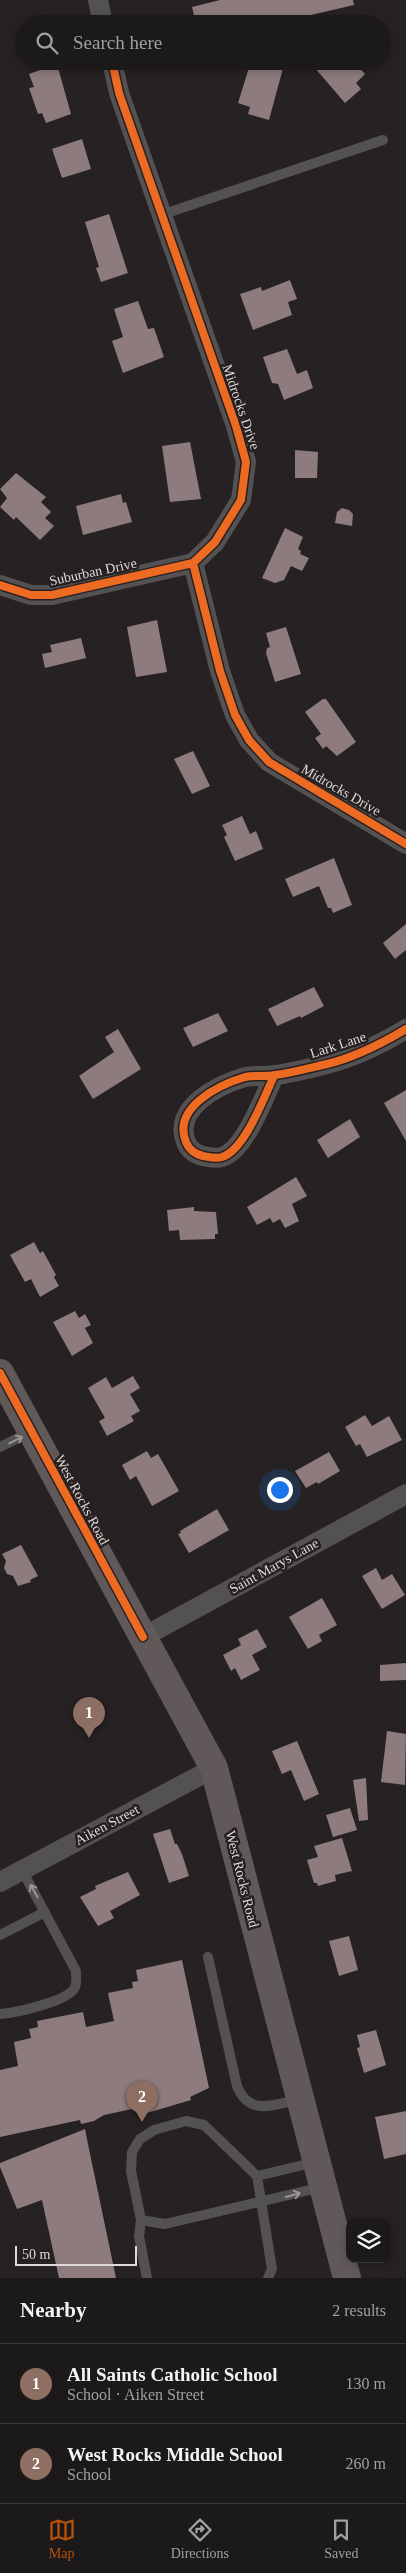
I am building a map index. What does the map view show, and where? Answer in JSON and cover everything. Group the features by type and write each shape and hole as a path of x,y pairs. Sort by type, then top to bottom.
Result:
{"main road":[{"name":"West Rocks Road","path":"0,1373 214,1768 347,2278"}],"street":[{"path":"98,0 101,15"},
{"name":"Midrocks Drive","path":"114,70 119,94 246,462 241,500 216,542 193,563 220,671 235,715 249,740 269,762 406,844"},
{"name":"Suburban Drive","path":"0,585 32,595 52,595 193,563"},
{"name":"Lark Lane","path":"274,1076 240,1142 230,1153 221,1158 210,1158 190,1149 184,1131 186,1119 191,1108 213,1090 244,1077 274,1076 328,1064 357,1055 406,1029"},
{"name":"Saint Marys Lane","path":"142,1637 406,1494"},
{"name":"Aiken Street","path":"0,1882 214,1768"}],"lane":[{"path":"162,215 383,140"},
{"path":"0,1448 31,1432"},
{"path":"0,2014 15,2013 68,1995 75,1987 76,1971 22,1870"},
{"path":"0,1935 45,1912"},
{"path":"208,1957 238,2086 243,2099 251,2105 267,2106 300,2099"},
{"path":"147,2278 139,2236 141,2220 131,2171 132,2152 140,2138 154,2130 186,2121 204,2125 258,2176 272,2269 268,2278"},
{"path":"258,2176 320,2175"},
{"path":"141,2220 164,2224 263,2203 320,2175"}],"building":[{"path":"220,0 353,0 354,5 311,15 194,15 192,7"},
{"path":"40,70 59,70 71,114 46,123 42,113 38,114 29,88 34,87 29,74"},
{"path":"248,70 283,70 269,120 248,114 250,107 238,103"},
{"path":"317,70 361,70 365,74 356,83 361,89 345,103"},
{"path":"82,139 91,169 62,178 52,149"},
{"path":"109,214 128,273 101,282 96,268 99,267 85,222"},
{"path":"290,280 297,299 288,302 292,315 253,330 240,294 261,287 262,291"},
{"path":"138,301 148,329 154,328 164,357 123,373 112,341 123,337 114,309"},
{"path":"287,349 297,374 307,370 313,388 284,400 278,384 272,383 263,357"},
{"path":"190,442 201,499 170,502 162,446"},
{"path":"295,450 318,452 317,478 295,478"},
{"path":"16,473 46,497 41,502 51,512 45,518 54,526 40,540 16,517 14,520 0,507 7,498 0,489"},
{"path":"121,494 123,503 126,502 132,522 83,535 76,506"},
{"path":"342,508 349,510 353,514 352,526 335,523 337,512"},
{"path":"285,528 303,537 298,549 301,551 300,554 309,558 302,571 291,566 284,580 275,583 262,578"},
{"path":"157,620 167,672 136,677 127,627"},
{"path":"286,627 301,674 275,682 266,653 267,648 270,647 266,633"},
{"path":"81,638 86,658 45,668 42,654 52,652 50,645"},
{"path":"323,699 326,699 356,742 337,756 326,746 323,749 315,738 321,734 305,712"},
{"path":"193,751 210,786 192,794 174,759"},
{"path":"242,816 250,834 256,831 263,849 235,861 224,837 227,835 222,825"},
{"path":"334,858 352,905 333,913 331,908 328,908 319,886 293,897 285,879"},
{"path":"406,924 406,950 395,959 383,943"},
{"path":"314,987 324,1006 301,1018 300,1016 277,1026 268,1009"},
{"path":"218,1013 228,1031 193,1047 183,1028"},
{"path":"118,1029 141,1069 93,1099 79,1076 114,1052 105,1037"},
{"path":"406,1090 406,1141 384,1103"},
{"path":"350,1119 360,1137 328,1158 317,1140"},
{"path":"296,1177 307,1196 292,1204 299,1221 285,1228 280,1219 273,1223 270,1218 257,1225 247,1207"},
{"path":"194,1207 194,1211 216,1212 218,1234 215,1234 215,1239 180,1240 179,1230 169,1231 167,1210"},
{"path":"34,1242 40,1253 43,1251 56,1275 54,1277 59,1286 40,1297 31,1279 25,1282 10,1255"},
{"path":"75,1311 79,1318 85,1314 91,1325 85,1328 93,1343 72,1356 53,1322"},
{"path":"133,1376 140,1388 130,1394 140,1411 131,1416 134,1421 107,1436 99,1421 105,1418 88,1388 106,1377 112,1388"},
{"path":"365,1415 372,1426 389,1416 402,1440 367,1457 360,1444 356,1446 345,1427"},
{"path":"147,1451 151,1458 158,1454 179,1491 152,1506 136,1476 130,1480 122,1465"},
{"path":"329,1452 340,1471 318,1484 317,1482 306,1488 295,1471"},
{"path":"217,1509 229,1530 189,1553 178,1534"},
{"path":"21,1545 38,1576 30,1580 31,1582 18,1586 13,1576 7,1574 4,1568 6,1561 2,1554"},
{"path":"376,1568 382,1580 392,1574 405,1595 382,1609 362,1576"},
{"path":"322,1598 337,1625 319,1635 322,1641 308,1649 289,1617"},
{"path":"257,1629 267,1647 252,1655 260,1670 241,1680 235,1668 231,1671 223,1655 241,1645 238,1639"},
{"path":"406,1663 406,1680 380,1681 380,1665"},
{"path":"387,1731 406,1734 405,1785 381,1782"},
{"path":"297,1741 319,1794 304,1801 291,1770 282,1774 272,1751"},
{"path":"366,1778 368,1820 359,1821 353,1780"},
{"path":"350,1808 357,1830 333,1837 326,1815"},
{"path":"170,1829 175,1844 177,1844 182,1854 189,1876 169,1883 153,1834"},
{"path":"342,1838 352,1871 335,1875 336,1881 318,1886 317,1883 314,1883 307,1860 318,1857 314,1846"},
{"path":"128,1872 140,1895 110,1911 114,1918 98,1926 80,1897 96,1889 95,1886"},
{"path":"349,1936 358,1970 339,1976 329,1941"},
{"path":"182,1960 209,2088 190,2097 191,2100 147,2113 146,2106 104,2115 94,2121 81,2124 80,2120 0,2137 0,2070 18,2066 14,2042 31,2038 29,2029 38,2027 37,2021 83,2012 86,2027 114,2021 108,1993 133,1988 132,1982 138,1981 136,1970"},
{"path":"376,2030 386,2065 364,2073 357,2048 360,2047 357,2035"},
{"path":"406,2111 406,2154 384,2159 375,2117"},
{"path":"85,2129 116,2278 59,2278 42,2200 17,2209 0,2167 0,2163"}],"cycle path":[{"path":"0,585 31,595 52,595 193,563 215,542 241,500 246,462 236,426 119,93 114,70"},
{"path":"193,563 220,671 235,715 249,740 269,762 406,844"},
{"path":"274,1076 253,1122 246,1134 230,1152 222,1157 215,1158 195,1153 187,1145 183,1130 191,1109 200,1100 222,1086 245,1077 281,1074 348,1058 368,1050 406,1029"},
{"path":"0,1373 143,1637"}],"place":[{"name":"All Saints Catholic School","path":"89,1738"},
{"name":"West Rocks Middle School","path":"142,2122"}]}
